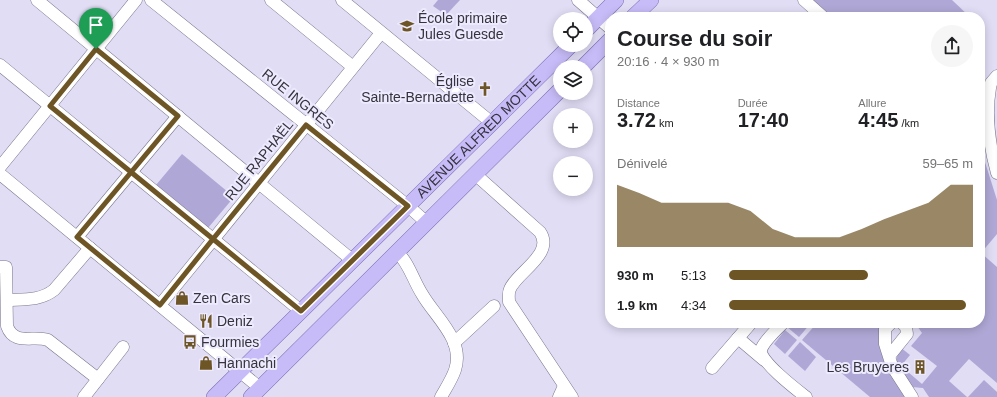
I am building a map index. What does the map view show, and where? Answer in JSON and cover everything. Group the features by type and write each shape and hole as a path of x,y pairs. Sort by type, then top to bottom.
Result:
{"main road":[{"path":"593,24 616,0"},
{"path":"638,12 651,0"},
{"path":"590,60 605,45"},
{"name":"AVENUE ALFRED MOTTE","path":"214,397 564,52"},
{"name":"AVENUE ALFRED MOTTE","path":"255,392 553,97"}],"street":[{"path":"37,0 352,260"},
{"path":"0,167 136,0"},
{"name":"RUE INGRES","path":"151,0 426,222"},
{"path":"272,0 353,67"},
{"path":"342,0 492,123"},
{"path":"578,0 605,23"},
{"path":"804,0 817,12"},
{"name":"RUE RAPHAËL","path":"160,305 381,33"},
{"path":"0,65 301,311"},
{"path":"985,106 990,85 997,76"},
{"path":"985,114 990,147 997,172"},
{"path":"77,237 132,173 178,116"},
{"path":"0,174 240,371 255,392"},
{"path":"475,174 541,234 543,241 541,252 510,289 509,302 561,391 572,397"},
{"path":"7,300 33,299 50,293 90,248"},
{"path":"397,252 405,263 423,296 449,333 454,343 457,356 456,365 452,379 441,397"},
{"path":"0,267 6,266 7,326 11,334 22,339 39,338 48,340 98,379"},
{"path":"454,343 494,306"},
{"path":"712,368 747,328"},
{"path":"762,357 764,345 779,328"},
{"path":"885,328 886,344 890,354 892,366 912,397"},
{"path":"890,354 908,334 906,328"},
{"path":"738,338 762,357 806,397"},
{"path":"84,397 124,347"}],"shaded area":[{"path":"438,0 460,0 446,15 433,6"},
{"path":"808,0 952,0 965,12 822,12"},
{"path":"182,154 234,197 208,228 156,185"},
{"path":"985,162 997,200 997,234 985,248"},
{"path":"985,256 997,267 997,383 969,359 949,381 967,397 929,397 923,388 912,387 898,369 897,360 900,347 910,355 901,366 922,384 937,366 911,346 922,333 918,328 985,328"},
{"path":"788,328 807,328 799,337"},
{"path":"813,328 883,328 909,397 870,397 802,340"},
{"path":"785,330 797,340 785,354 774,344"},
{"path":"800,342 816,357 805,371 788,356"},
{"path":"984,380 997,392 997,397 968,397"}],"place":[{"name":"École primaire Jules Guesde","path":"407,26"},
{"name":"Église Sainte-Bernadette","path":"485,89"},
{"name":"Zen Cars","path":"182,298"},
{"name":"Deniz","path":"206,321"},
{"name":"Fourmies","path":"190,342"},
{"name":"Hannachi","path":"206,363"},
{"name":"Les Bruyeres","path":"920,367"}],"route":[{"path":"96,49 50,106 91,139 132,173 213,239 306,125 408,206 301,311 213,239 160,305 77,237 132,173 178,116 96,49"}]}
